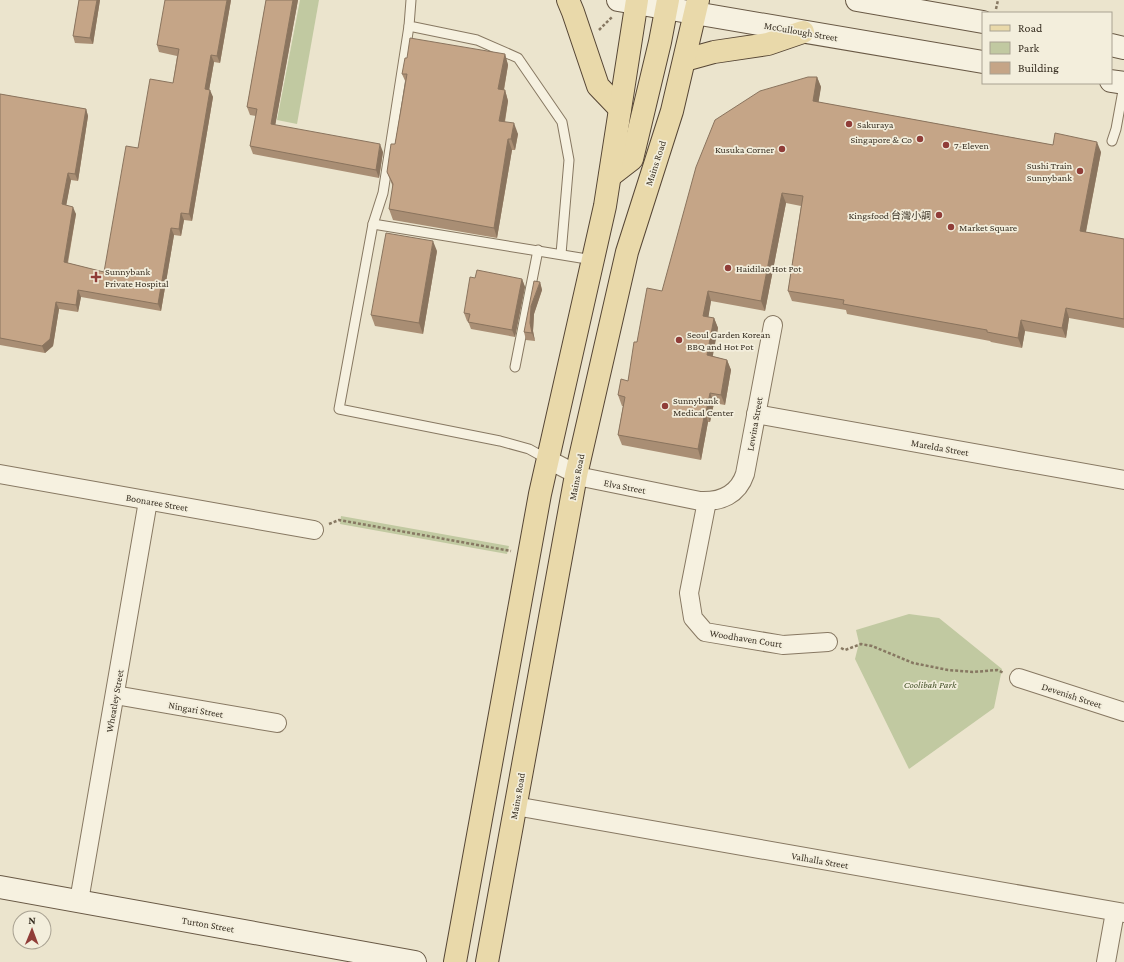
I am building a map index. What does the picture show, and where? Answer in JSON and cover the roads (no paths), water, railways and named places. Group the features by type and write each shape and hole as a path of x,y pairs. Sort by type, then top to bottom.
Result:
{"main road":[{"path":"568,0 598,86 620,109"},
{"path":"857,0 982,15"},
{"path":"610,176 632,159 660,42 667,4"},
{"name":"McCullough Street","path":"626,5 667,4 697,7 803,32 982,62"},
{"path":"455,962 547,459 593,260 610,176 620,109 626,5"},
{"name":"Mains Road","path":"487,962 576,475 627,252 672,111 697,7"},
{"path":"685,60 714,52 768,44 803,32"},
{"path":"1112,46 1124,48"},
{"path":"1112,81 1124,84"},
{"name":"Turton Street","path":"0,887 415,962"}],"street":[{"name":"Lewina Street","path":"707,501 735,492 740,487 745,474 773,325"},
{"name":"Marelda Street","path":"756,414 1124,480"},
{"name":"Elva Street","path":"547,459 576,475 619,485 707,501"},
{"name":"Boonaree Street","path":"0,474 314,530"},
{"name":"Wheatley Street","path":"79,901 148,500"},
{"name":"Woodhaven Court","path":"707,501 689,593 693,618 705,632 783,645 828,642"},
{"name":"Devenish Street","path":"1019,678 1124,712"},
{"name":"Ningari Street","path":"115,695 277,723"},
{"name":"Valhalla Street","path":"515,806 1119,913"},
{"path":"1106,962 1119,913"}],"lane":[{"path":"411,0 409,26 383,193 373,224 339,408 500,441 529,449 547,459"},
{"path":"409,26 477,40 518,58 562,122 569,160 561,254"},
{"path":"1112,142 1116,129 1124,84"},
{"path":"373,224 593,260"},
{"path":"515,367 538,250"}],"place":[{"name":"Sakuraya","path":"849,124"},
{"name":"Singapore & Co","path":"920,139"},
{"name":"7-Eleven","path":"946,145"},
{"name":"Kusuka Corner","path":"782,149"},
{"name":"Sushi Train Sunnybank","path":"1080,171"},
{"name":"Kingsfood 台灣小調","path":"939,215"},
{"name":"Market Square","path":"951,227"},
{"name":"Haidilao Hot Pot","path":"728,268"},
{"name":"Sunnybank Private Hospital","path":"96,277"},
{"name":"Seoul Garden Korean BBQ and Hot Pot","path":"679,340"},
{"name":"Sunnybank Medical Center","path":"665,406"}],"park label":[{"name":"Coolibah Park","path":"930,684"}]}
